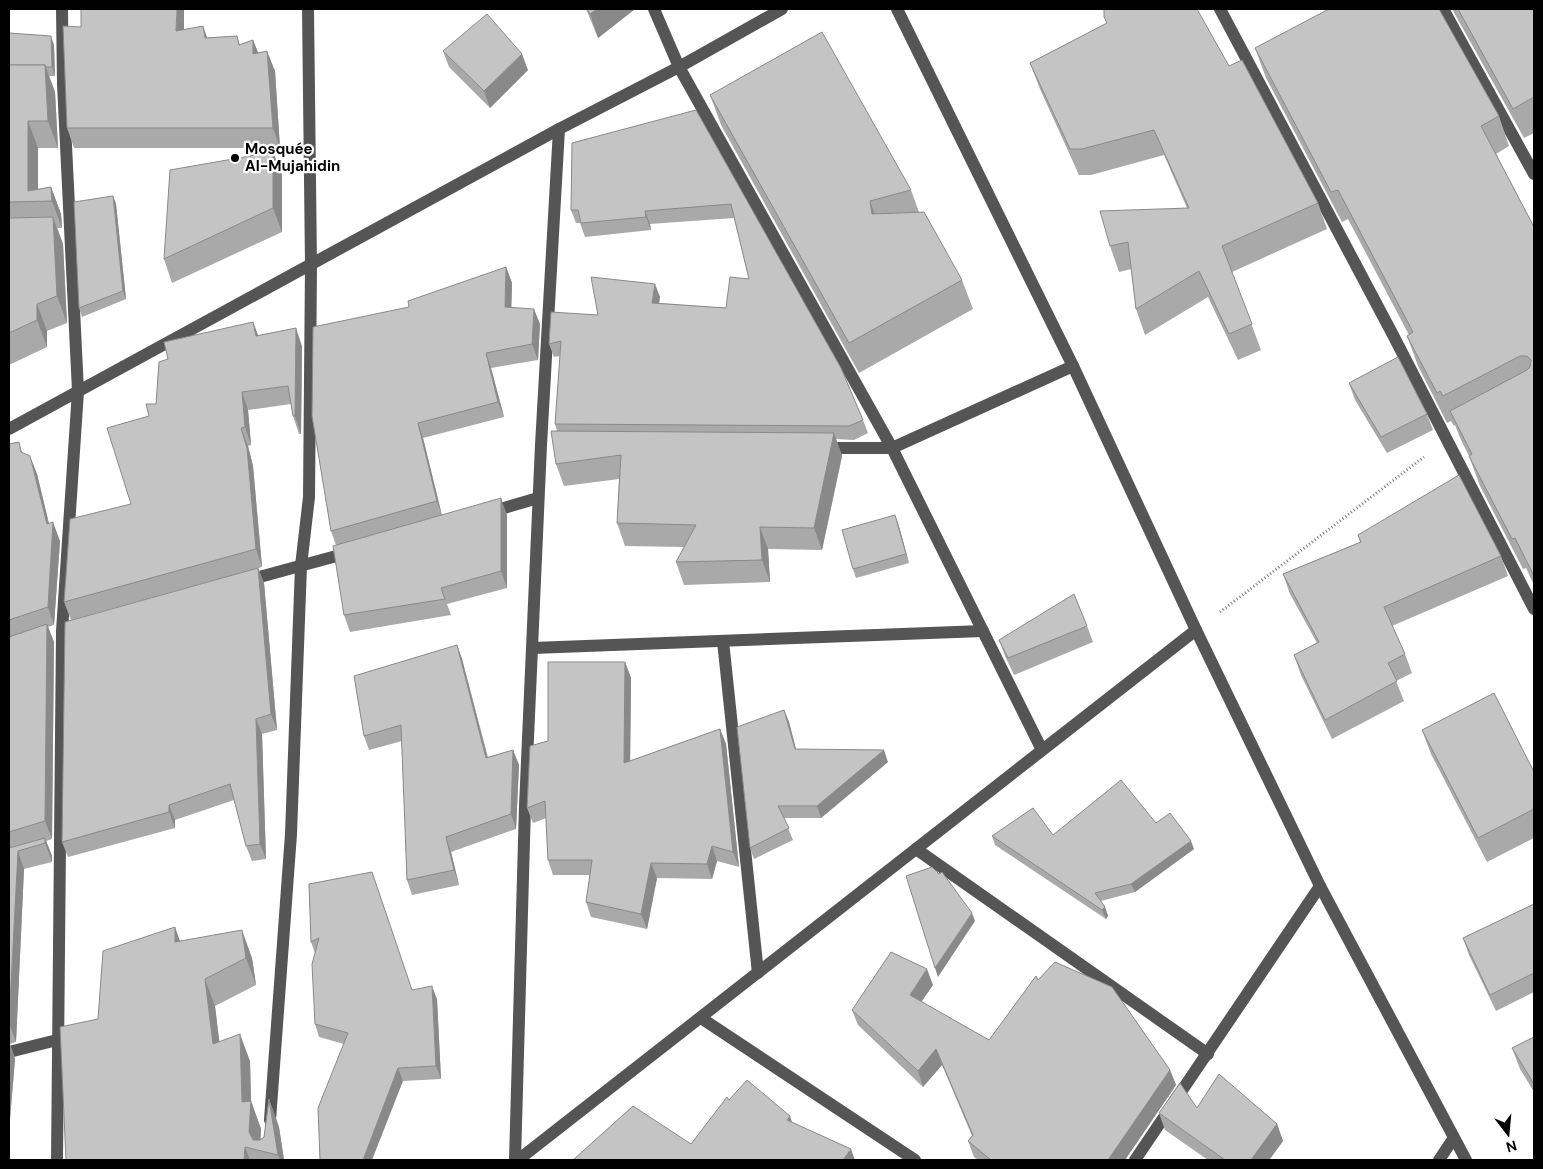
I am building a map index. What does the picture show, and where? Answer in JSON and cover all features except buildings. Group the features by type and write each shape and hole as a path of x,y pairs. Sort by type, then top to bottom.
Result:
{"street":[{"path":"57,1160 54,847 62,631 78,392 71,236 58,84 62,9"},
{"path":"269,1133 291,834 300,566 309,497 311,265 308,9"},
{"path":"654,9 679,67 892,448 1042,750"},
{"path":"9,429 559,129 679,67 782,9"},
{"path":"898,9 1073,366 1196,630 1320,886 1453,1139 1466,1160"},
{"path":"1220,9 1253,64 1393,334 1450,437 1534,609"},
{"path":"1443,9 1534,174"},
{"path":"517,1160 524,806 538,498 546,445 559,129"},
{"path":"53,237 71,236"},
{"path":"814,448 892,448 1073,366"},
{"path":"481,514 538,498"},
{"path":"234,584 367,547"},
{"path":"517,1160 1196,630"},
{"path":"532,648 983,631"},
{"path":"723,641 758,973"},
{"path":"916,849 1208,1054"},
{"path":"1135,1160 1320,886"},
{"path":"701,1018 915,1160"},
{"path":"9,1052 57,1040"},
{"path":"1439,1160 1453,1139"}],"path":[{"path":"1196,630 1450,437"}],"place":[{"name":"Mosquée Al-Mujahidin","path":"235,158"}]}
